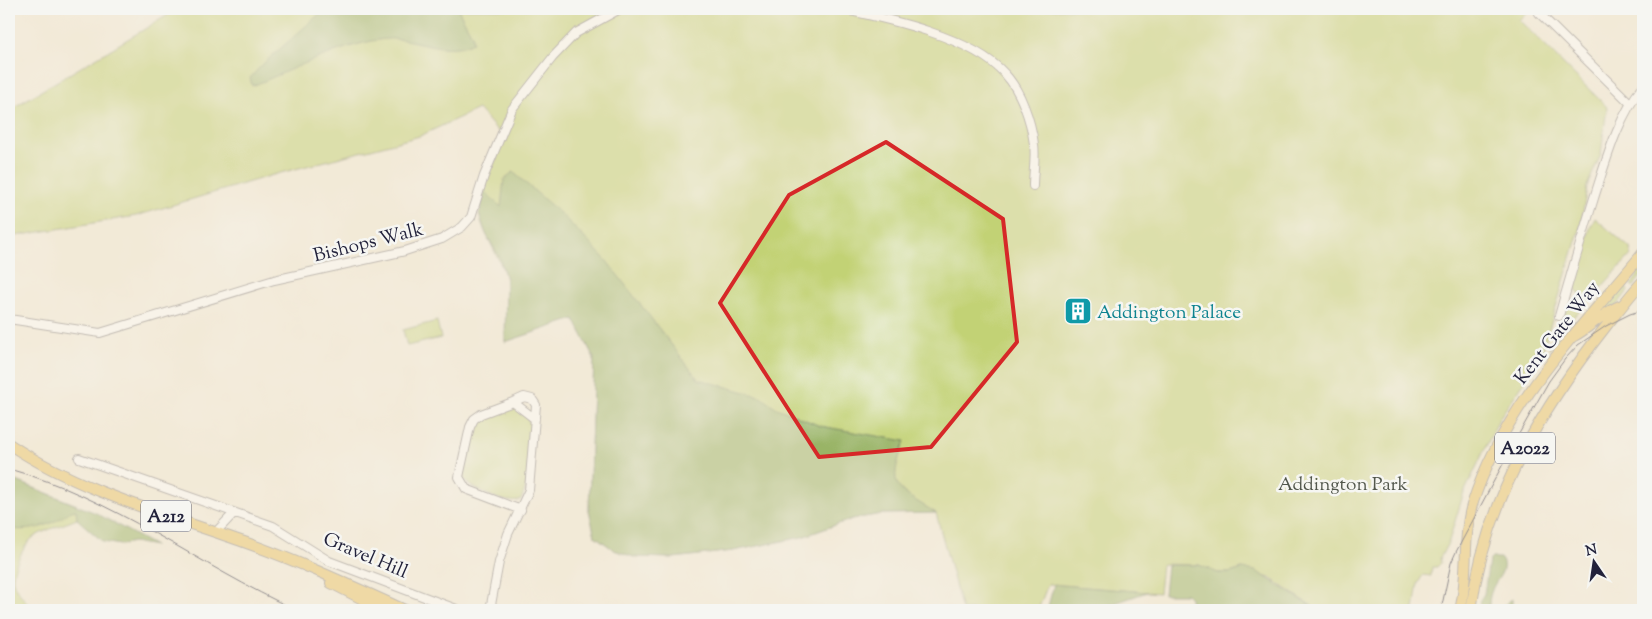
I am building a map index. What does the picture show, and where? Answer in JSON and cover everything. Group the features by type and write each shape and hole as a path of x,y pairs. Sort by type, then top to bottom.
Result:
{"main road":[{"name":"Kent Gate Way","path":"1460,610 1464,592 1467,530 1476,497 1510,424 1540,375 1568,339 1643,253"},
{"name":"Kent Gate Way","path":"1471,610 1485,544 1519,460 1565,380 1622,305 1643,281"},
{"path":"1568,339 1584,331 1609,310 1622,305"},
{"name":"Gravel Hill","path":"9,444 30,458 138,506 216,532 305,567 405,610"},
{"name":"Gravel Hill","path":"9,453 30,458"},
{"name":"Gravel Hill","path":"305,567 348,594 384,610"}],"street":[{"name":"Bishops Walk","path":"9,319 100,332 274,280 406,251 442,239 462,227 471,218 484,176 512,109 553,57 576,33 620,9"},
{"path":"841,9 880,17 943,37 983,55 1006,74 1020,96 1035,145 1032,186"},
{"path":"1539,13 1630,103"},
{"path":"1559,316 1620,120 1643,86"},
{"path":"1566,293 1575,296"},
{"path":"490,610 499,562 508,534 521,510 529,490 536,405 532,399 524,397 481,414 474,419 470,427 458,477 466,489 521,510"},
{"path":"514,402 535,419"},
{"name":"Gravel Hill","path":"80,458 273,526 329,561 459,610"},
{"path":"216,532 234,513"}],"highlighted area":[{"path":"886,142 1003,219 1017,342 931,447 819,457 720,303 789,195"}],"green space":[{"name":"Addington Park","path":"178,9 1531,9 1519,20 1607,107 1601,154 1587,186 1581,225 1540,359 1500,417 1463,495 1449,541 1440,558 1441,563 1437,567 1432,567 1431,576 1423,575 1418,583 1414,610 1318,610 1270,578 1242,569 1230,573 1217,573 1199,565 1162,564 1159,593 1048,584 1038,610 962,610 936,513 882,514 852,519 802,537 733,551 673,558 634,557 614,550 595,536 589,510 594,358 574,319 505,342 507,299 505,276 482,225 480,212 486,184 505,139 478,109 420,136 273,175 136,216 9,237 9,110"},
{"path":"325,9 458,9 472,35 473,42 455,47 435,46 397,39 363,43 324,56 252,86 250,78 263,64"},
{"path":"513,172 562,215 606,260 698,379 759,396 777,408 820,426 905,441 896,469 898,486 912,498 936,513 882,514 852,519 802,537 733,551 673,558 634,557 614,550 595,536 589,510 594,358 574,319 505,342 506,279 500,258 486,234 479,214 485,192 501,207 504,179"},
{"path":"1595,218 1630,248 1631,255 1563,329 1549,350 1558,322 1561,322 1566,308 1571,303 1579,301 1581,295 1576,290 1574,283 1590,228"},
{"path":"1643,260 1643,274 1633,287 1631,285 1638,275 1634,270"},
{"path":"1631,275 1625,286 1628,291 1617,305 1600,314 1598,312"},
{"path":"437,321 441,338 407,346 403,330"},
{"path":"512,407 526,416 531,425 527,484 521,500 507,501 480,491 462,477 473,428 476,423 490,414"},
{"path":"9,478 77,505 77,519 34,537 19,557 13,581 31,610 9,610"},
{"path":"9,478 96,513 155,546 133,542 120,545 103,542 77,519 76,510 40,527 22,530 9,529"},
{"path":"1492,558 1500,558 1503,562 1503,570 1491,593 1489,610 1481,610 1480,600 1484,594 1489,561"},
{"path":"1167,565 1199,565 1218,573 1230,573 1242,569 1256,571 1318,610 1210,610 1191,607 1190,598 1186,594 1164,594"},
{"path":"1054,584 1147,592 1095,610 1047,610"},
{"path":"1512,599 1512,604 1518,610 1502,610 1503,606"}],"tram line":[{"path":"1441,610 1451,563 1456,552 1549,381 1578,345 1606,326 1643,310"},
{"path":"9,469 47,481 120,514 225,573 296,610"},
{"path":"1124,610 1151,606 1189,610"}],"place":[{"name":"Addington Palace","path":"1078,311"}]}
